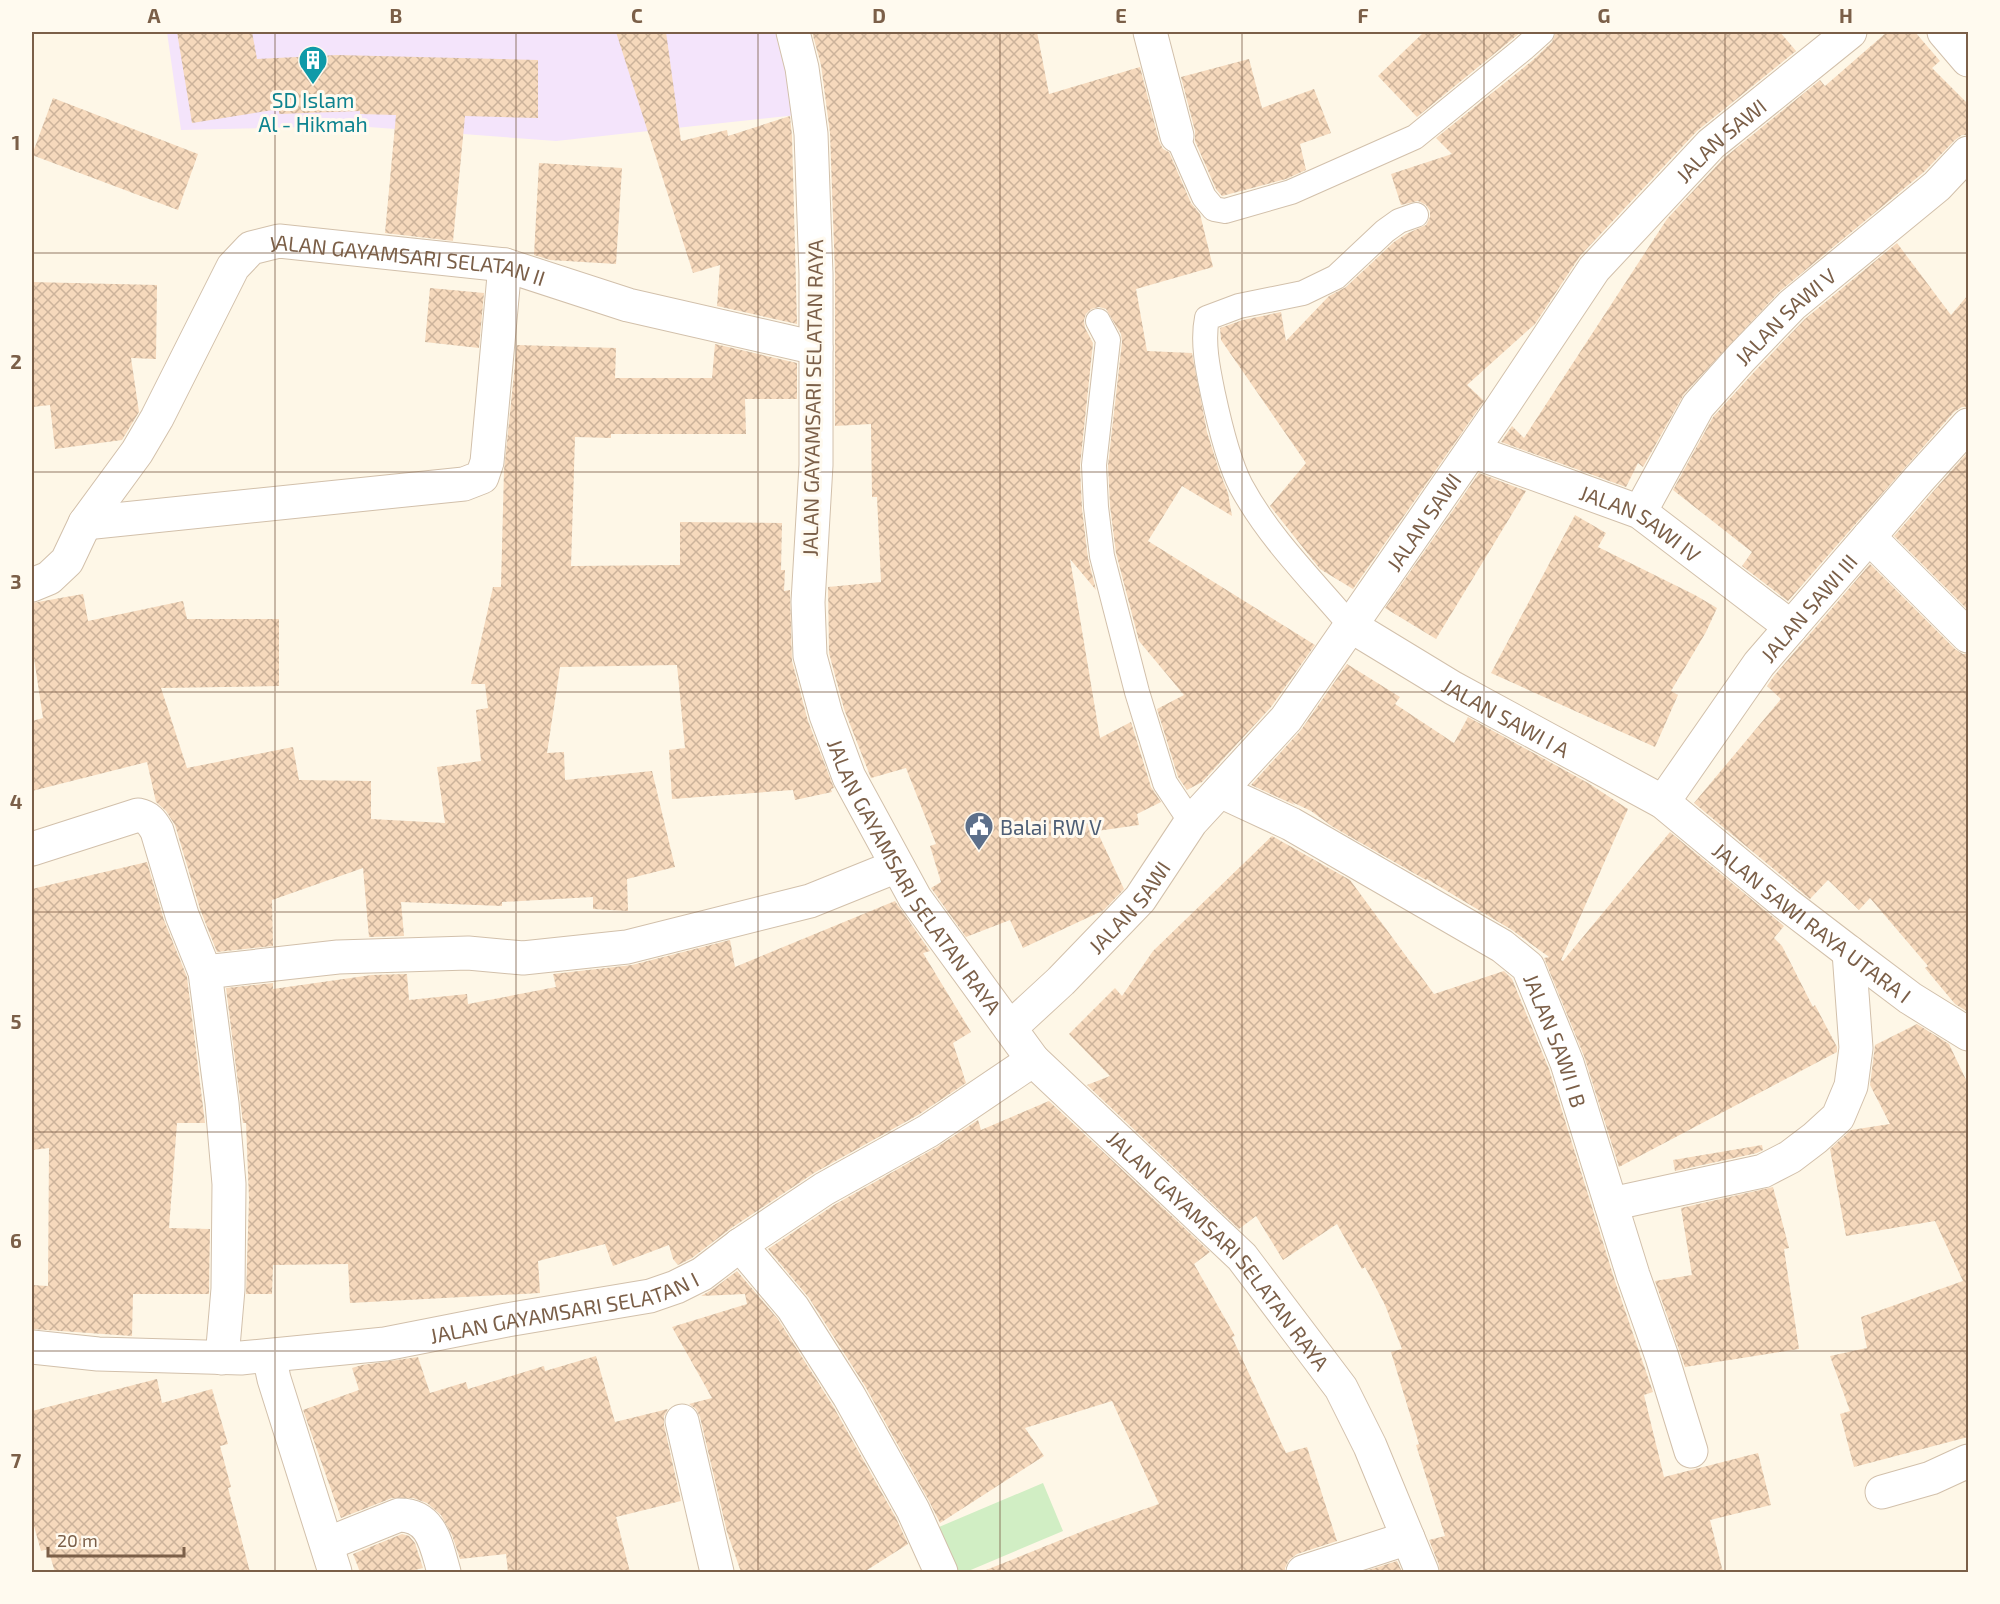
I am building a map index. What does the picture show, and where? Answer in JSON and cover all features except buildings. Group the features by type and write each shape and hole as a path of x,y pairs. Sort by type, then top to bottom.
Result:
{"street":[{"name":"JALAN GAYAMSARI SELATAN RAYA","path":"793,32 802,68 811,134 816,274 816,465 808,602 810,656 825,714 849,777 915,898 1033,1060 1242,1257 1341,1388 1370,1446 1422,1572"},
{"path":"1149,32 1177,136"},
{"name":"JALAN SAWI","path":"1010,1028 1061,981 1140,899 1191,822 1286,719 1472,451 1594,269 1711,144 1850,32"},
{"path":"1944,32 1968,60"},
{"name":"JALAN SAWI V","path":"1640,512 1698,406 1741,358 1792,305 1937,186 1968,153"},
{"name":"JALAN GAYAMSARI SELATAN II","path":"32,585 50,578 67,561 85,523 137,452 158,418 233,267 251,248 279,241 505,265 628,305 816,348"},
{"path":"85,523 464,484 482,477 487,462 505,265"},
{"name":"JALAN SAWI III","path":"1663,802 1760,664 1968,425"},
{"name":"JALAN SAWI IV","path":"1472,451 1640,512 1791,627"},
{"path":"1869,537 1968,636"},
{"name":"JALAN SAWI I A","path":"1351,626 1453,688 1663,802"},
{"name":"JALAN SAWI I B","path":"1220,791 1311,835 1502,946 1528,967 1567,1063 1691,1451"},
{"name":"JALAN SAWI RAYA UTARA I","path":"1663,802 1785,903 1849,952 1910,998 1968,1034"},
{"path":"32,849 138,815 153,822 157,831 182,915 205,972 222,1103 229,1184 228,1289 222,1358"},
{"path":"205,972 338,957 468,953 523,958 627,947 810,902 897,866"},
{"path":"1611,1204 1763,1171 1790,1157 1838,1117 1851,1086 1856,1048 1849,952"},
{"name":"JALAN GAYAMSARI SELATAN I","path":"32,1347 98,1354 241,1359 386,1344 507,1320 650,1296 676,1287 702,1274 740,1245 824,1189 928,1131 1033,1060"},
{"path":"740,1245 794,1308 849,1396 913,1510 941,1572"},
{"path":"269,1356 274,1379 331,1558 399,1515 409,1515 418,1519 432,1534 444,1572"},
{"path":"682,1421 717,1572"},
{"path":"1882,1492 1930,1478 1968,1461"},
{"path":"1303,1572 1408,1538"}],"lane":[{"path":"1177,136 1204,196 1214,208 1225,211 1291,192 1415,137 1542,32"},
{"path":"1351,626 1270,530 1240,485 1222,433 1211,384 1204,333 1207,318 1215,314 1239,306 1303,293 1336,277 1385,231 1399,221 1416,215"},
{"path":"1098,321 1108,340 1094,465 1102,556 1137,692 1165,783 1191,822"}],"shaded area":[{"path":"167,32 775,32 797,115 556,141 355,126 181,130"}],"green space":[{"path":"1043,1483 1063,1531 966,1572 958,1572 939,1527"}],"place":[{"name":"SD Islam Al - Hikmah","path":"313,86"},
{"name":"Balai RW V","path":"979,852"}]}
